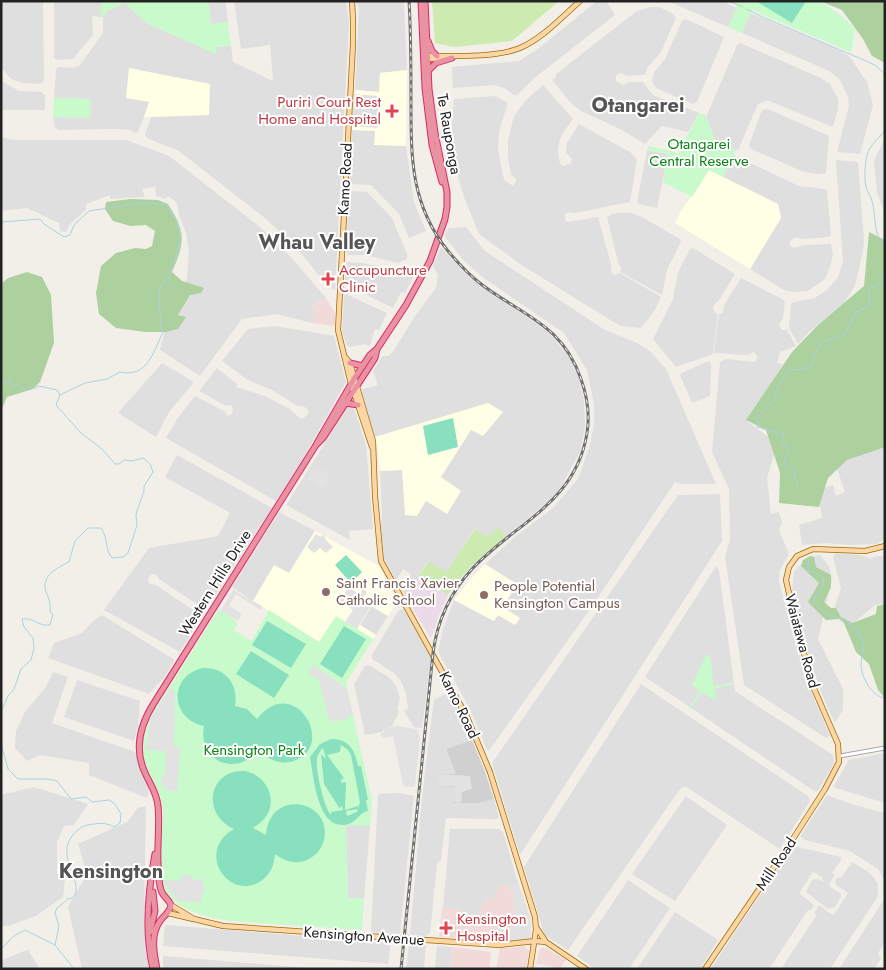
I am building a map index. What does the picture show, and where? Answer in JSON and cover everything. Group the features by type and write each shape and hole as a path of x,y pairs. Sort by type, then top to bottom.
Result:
{"highway":[{"name":"Te Rauponga","path":"316,445 354,385 363,366 377,349 406,305 430,261 444,219 447,199 431,110 421,1"},
{"name":"Te Rauponga","path":"425,1 425,88 432,145 444,199 442,219 426,267"},
{"path":"426,36 432,51 437,56"},
{"path":"428,71 436,63 453,57"},
{"name":"Western Hills Drive","path":"165,898 159,884 157,801 139,752 142,724 316,445 323,438 346,403 354,385 375,358 377,349"},
{"path":"350,363 363,366"},
{"path":"346,403 358,405"},
{"name":"Western Hills Drive","path":"153,969 149,940 149,916 157,846"},
{"path":"149,940 155,911 152,885"},
{"path":"155,903 159,899 165,898 170,901 171,905 157,925 154,935 157,969"},
{"path":"155,911 159,914 166,914"}],"main road":[{"name":"Kamo Road","path":"352,1 352,44 338,334 373,440 372,448 381,561 467,716 490,772 533,910 536,927 530,969"},
{"path":"425,58 501,53 522,47 537,38 580,1"},
{"path":"425,58 437,56 453,57"},
{"name":"Kamo Road","path":"345,356 350,363 358,405 372,448"},
{"name":"Waiatawa Road","path":"840,756 838,744 812,684 786,580 789,567 797,556 813,549 871,550 885,546"},
{"name":"Mill Road","path":"705,969 819,798 835,772 840,756"},
{"name":"Kensington Avenue","path":"171,905 194,919"},
{"name":"Kensington Avenue","path":"166,914 210,924 233,926 499,945 535,941 546,942"},
{"path":"536,927 546,942 586,969"}],"street":[{"path":"840,756 885,748"}],"shaded area":[{"path":"1,1 43,1 44,80 41,84 23,83 11,79 1,67"},
{"path":"54,1 101,1 101,17 92,16 93,35 73,59 57,60 54,58"},
{"path":"223,1 226,4 228,22 211,24 209,3"},
{"path":"234,1 346,2 349,21 335,290 328,287 297,248 266,219 179,151 147,138 145,135 151,117 209,115 150,102 138,132 134,133 130,130 117,129 58,130 55,127 53,117 90,118 91,99 54,98 56,70 59,67 72,68 80,65 103,33 103,17 106,11 125,3 148,24 216,53 216,47 231,46 233,62 273,81 270,45 241,49"},
{"path":"356,1 404,1 407,70 380,73 379,92 355,90 359,9"},
{"path":"597,1 606,1 615,15 538,75 517,95 494,85 453,88 452,67 519,61 539,48"},
{"path":"667,1 722,1 737,8 728,27"},
{"path":"659,7 673,14 676,18 661,52 648,67 645,75 628,76 620,73 616,76 616,81 623,85 629,82 643,82 653,95 699,113 688,132 662,126 645,144 620,129 581,111 571,103 552,80 556,77 556,74 637,11"},
{"path":"750,13 828,45 849,56 867,82 873,105 860,154 837,152 849,106 848,97 840,80 829,71 742,33"},
{"path":"686,19 724,37 697,102 693,104 658,89 652,81 655,71 665,59 682,21"},
{"path":"740,43 821,78 830,84 838,99 838,109 833,127 765,101 758,104 738,150 716,143 706,117 737,45"},
{"path":"129,68 210,84 209,115 144,117 149,102 126,98"},
{"name":"Puriri Court Rest Home and Hospital","path":"407,70 406,146 374,145 375,131 352,130 352,126 377,128 379,96 354,94 355,90 379,92 380,73"},
{"path":"1,81 19,91 42,92 45,96 45,110 1,110"},
{"path":"543,85 573,119 562,134 559,143 560,164 564,166 571,163 572,159 566,153 567,143 579,124 630,152 637,159 630,202 575,213 568,212 565,214 565,219 567,222 598,217 611,264 611,272 615,275 620,273 661,297 655,310 641,328 620,326 520,264 479,234 465,200 453,160 451,135 454,99 495,96 508,103 499,132 498,149 504,180 513,186 516,179 511,175 508,158 508,140 514,116 525,101"},
{"path":"354,94 379,96 377,128 352,126"},
{"path":"768,109 829,136 826,173 804,172 751,149 749,145 762,110"},
{"path":"352,130 375,131 375,145 406,146 414,202 426,231 409,238 399,214 371,185 352,184 349,181"},
{"path":"1,137 13,140 126,140 169,156 260,227 290,256 326,298 311,306 315,309 312,323 277,314 242,319 200,376 160,350 168,317 187,278 189,252 186,233 179,215 177,203 168,196 165,199 156,196 155,187 142,189 145,197 110,199 110,195 86,204 86,210 70,224 66,232 60,231 59,223 27,208 1,211"},
{"path":"883,142 885,143 885,215 877,192 874,161"},
{"path":"647,150 668,154 657,208 637,202"},
{"path":"733,155 799,186 825,189 827,191 831,235 829,237 804,239 795,237 790,241 790,246 794,248 804,245 831,244 833,254 825,279 807,291 793,292 784,290 750,269 781,218 778,204 723,177"},
{"path":"836,160 858,162 864,241 863,251 855,286 844,303 810,331 798,344 789,328 791,304 815,298 828,289 838,277 843,261"},
{"path":"709,170 778,204 781,218 750,269 675,223"},
{"path":"351,191 367,192 392,218 407,254 407,259 398,263 366,255 348,255 346,252 349,194"},
{"path":"618,213 631,213 642,217 680,239 681,242 667,270 662,295 620,272 621,268 607,217"},
{"path":"466,227 485,251 605,330 635,342 650,351 666,369 716,484 682,484 675,482 593,605 488,752 470,709 438,652 443,629 454,600 494,621 498,615 515,625 503,608 516,584 485,564 516,536 553,508 578,479 590,445 594,425 594,404 587,370 564,333 485,279 465,262 444,236 448,228"},
{"path":"441,247 470,278 547,331 567,354 579,378 584,400 585,427 580,452 556,495 505,537 501,532 487,537 474,529 447,573 427,562 406,597 399,586 405,584 411,574 403,569 396,581 384,558 381,529 380,471 402,470 440,478 388,434 375,437 361,393 362,389 378,385 373,371 382,356 389,356 394,350 415,316 436,288 438,275 433,266"},
{"path":"693,248 735,274 720,299 713,306 714,312 718,314 713,354 676,367 653,339 673,299 678,272 690,249"},
{"path":"347,262 363,263 415,274 405,293 401,292 393,308 346,285 345,265"},
{"path":"741,278 784,300 783,318 779,325 782,330 787,330 796,346 780,352 777,363 783,364 748,422 771,439 776,448 767,478 771,514 779,512 782,523 779,530 789,554 779,572 779,582 809,687 830,736 826,738 744,685 725,557 730,539 729,489 712,452 720,362 726,359 755,362 758,357 754,352 747,355 714,353 719,314 723,313 724,305"},
{"path":"346,294 387,313 379,330 375,329 370,346 364,344 347,346 342,331 344,295"},
{"path":"326,298 335,313 335,325 312,323 315,309 310,307"},
{"path":"275,326 334,336 346,382 301,462 276,501 166,438 177,419 195,396 224,411 228,416 232,414 233,408 231,405 226,406 199,391 217,368 237,384 236,387 265,396 290,409 302,419 308,415 308,410 305,407 298,406 272,390 248,380 222,361 248,329"},
{"path":"709,361 711,364 710,396 692,403 680,375"},
{"path":"162,363 194,382 169,412 156,437 118,413"},
{"path":"885,401 885,539 877,544 850,545 826,543 802,545 799,525 822,518 818,490 833,485 836,496 845,492 835,463"},
{"path":"488,403 503,412 483,436 471,430 441,477 461,491 447,514 426,501 417,516 405,515 402,470 380,471 375,437"},
{"path":"348,407 353,407 355,411 366,445 373,529 349,531 350,540 286,505"},
{"path":"177,455 272,508 206,610 159,579 157,575 152,574 149,576 148,582 156,585 202,616 180,652 104,610 149,548 218,536 230,513 165,477"},
{"path":"314,466 326,472 330,477 323,489 307,480"},
{"path":"720,494 722,541 520,855 492,763 678,495"},
{"path":"279,512 315,531 289,573 274,566 253,601 232,587"},
{"name":"Saint Francis Xavier Catholic School","path":"315,531 379,566 397,602 388,616 371,606 360,625 376,635 373,639 336,616 319,642 253,601 274,565 289,573"},
{"path":"316,534 325,537 333,547 326,553 320,548 314,553 307,547"},
{"path":"836,553 860,555 870,558 885,555 885,603 875,605 850,626 834,609 841,588 833,557"},
{"path":"820,555 829,566 832,580 818,639 843,689 843,710 835,723 825,702 808,655 792,591 794,571 808,557"},
{"name":"People Potential Kensington Campus","path":"485,564 517,584 503,607 520,618 515,625 498,615 494,621 454,600"},
{"path":"716,566 719,570 735,691 833,755 834,763 818,791 814,791 645,677"},
{"path":"418,577 448,595 431,639 406,597"},
{"path":"348,588 362,597 360,594 363,589 367,592 363,598 372,604 357,629 345,622 353,610 340,601"},
{"path":"233,590 262,606 260,610 236,594 229,606 242,614 238,621 221,610"},
{"path":"372,606 393,607 376,635 360,625"},
{"path":"403,609 431,658 422,728 414,727 404,711 408,709 406,694 401,681 394,673 372,659 372,655 398,611"},
{"path":"102,615 175,660 163,679 149,694 48,658 54,643 82,633 94,620"},
{"path":"313,665 346,688 353,715 347,716 347,719 333,722 332,719 329,720 319,680 308,673"},
{"path":"369,665 390,678 396,686 400,698 397,708 399,712 392,726 384,729 382,732 365,735 354,684 365,666"},
{"path":"53,672 68,677 52,723 135,752 149,787 147,798 89,775 89,763 40,755 27,761 15,748 16,731 25,712 46,687"},
{"path":"77,680 140,701 138,725 134,741 64,717"},
{"path":"641,684 802,792 809,797 810,801 780,849 685,786 680,789 568,950 546,936 524,867"},
{"path":"175,690 174,745 180,748 177,791 168,791 161,785 162,776 165,775 166,751 146,750 150,720 168,691"},
{"path":"449,692 458,707 472,740 446,749 456,774 453,803 479,803 494,799 499,817 497,819 446,818 441,860 437,864 430,933 427,936 410,935 422,797 434,700"},
{"path":"396,726 417,729 420,738 415,785 413,787 403,785 393,736 383,738 381,736 384,729"},
{"path":"472,740 494,799 479,803 453,803 455,787 439,786 439,774 456,774 446,749"},
{"path":"885,753 885,803 833,787 849,760"},
{"path":"439,774 470,776 472,789 462,792 461,803 454,802 455,786 439,786"},
{"path":"34,787 88,804 74,825 64,826 57,842 57,873 65,879 63,897 36,916 8,926 1,926 1,795"},
{"path":"400,793 414,796 400,934 371,932 378,796 380,794"},
{"path":"827,795 885,813 885,882 878,869 850,851 805,840 801,837"},
{"path":"686,796 727,825 675,901 632,874"},
{"path":"146,806 144,915 145,948 149,969 82,969 68,907 87,874 78,844 127,822 138,808"},
{"path":"346,825 370,826 364,899 348,898"},
{"path":"450,829 499,829 503,832 518,883 500,887 491,900 487,897 477,915 461,914 462,910 443,908"},
{"path":"793,846 841,857 832,873 835,874 830,883 827,883 822,877 813,872 799,893 814,905 811,910 808,910 769,969 711,968"},
{"path":"852,862 870,873 875,879 878,884 877,898 830,969 781,969 816,916 815,912 819,905 834,915 848,893 836,885 835,881 838,877 841,878"},
{"path":"181,875 192,875 193,880 202,879 205,893 201,894 201,903 177,900 166,885 164,880 180,881"},
{"path":"818,879 829,884 830,887 841,894 835,907 828,909 806,892 812,880"},
{"path":"628,880 670,908 629,969 595,969 577,956"},
{"path":"518,883 531,920 531,938 504,942 439,937 442,908 462,910 462,914 477,915 487,897 491,900 500,887"},
{"path":"518,883 531,920 531,938 504,942 495,941 494,927 512,929 515,904 509,885"},
{"path":"885,898 885,942 878,953 881,959 874,969 839,969"},
{"path":"675,912 718,940 700,969 637,969"},
{"path":"165,925 391,943 388,964 163,946"},
{"path":"409,944 426,945 424,969 406,969"},
{"path":"437,946 452,947 450,969 435,969"},
{"path":"524,946 529,951 526,969 496,969 500,948"},
{"path":"452,947 491,952 489,969 450,969"},
{"path":"540,948 546,948 566,960 560,968 536,964"},
{"path":"28,950 40,969 1,969 1,961"},
{"path":"164,956 318,969 163,969"}],"green space":[{"path":"101,1 221,1 209,3 211,24 228,22 231,46 216,47 216,54 148,24 125,3 106,11 103,17 101,17"},
{"path":"432,1 559,1 512,41 454,47 435,43"},
{"path":"732,1 820,1 844,18 855,29 851,52 752,10 742,33 728,27 738,4"},
{"path":"756,1 806,1 792,23"},
{"path":"820,1 885,1 885,63 872,56 863,39 842,10"},
{"path":"54,98 91,99 90,118 53,117"},
{"name":"Otangarei Central Reserve","path":"699,113 705,115 716,143 736,150 723,177 709,170 692,197 663,182 668,154 647,150 649,146 678,154"},
{"path":"131,199 158,200 168,204 178,222 182,237 179,253 172,272 182,281 204,288 201,293 190,295 178,315 186,317 178,329 166,332 145,332 116,328 99,314 96,293 101,266 116,253 135,248 146,249 152,246 155,231 146,225 130,226 113,221 105,209 106,202"},
{"path":"869,232 885,240 885,447 847,460 828,478 819,507 779,503 780,473 766,430 746,420 792,352 818,325 864,286"},
{"path":"27,272 42,277 51,295 54,343 40,382 33,389 7,397 1,411 1,284 8,278"},
{"path":"453,418 458,447 428,455 423,426"},
{"path":"499,527 505,537 468,570 448,595 418,577 428,562 447,572 475,529 487,537"},
{"path":"346,555 362,572 351,583 335,565"},
{"path":"810,556 814,557 816,567 831,575 831,587 824,602 831,608 836,608 841,617 852,623 876,614 877,606 885,604 885,698 878,690 869,664 856,652 844,623 839,619 826,620 808,602 819,583 801,566 803,560"},
{"name":"Kensington Park","path":"219,609 235,620 237,625 234,630 251,641 269,610 319,642 336,616 373,639 346,683 372,800 370,826 346,825 348,898 364,899 362,930 230,921 211,917 193,912 177,903 161,882 159,864 163,810 158,792 145,763 144,740 154,711"},
{"path":"267,621 306,644 291,668 252,645"},
{"path":"344,626 366,639 342,678 320,664"},
{"path":"251,651 289,675 274,698 236,674"},
{"path":"706,655 710,655 714,687 734,682 734,684 714,689 717,696 714,700 702,692 690,709 700,691 692,685"},
{"path":"203,668 218,670 229,678 235,691 235,706 247,709 257,719 271,706 285,704 298,708 307,718 312,731 311,744 304,755 289,762 280,762 268,758 259,749 250,758 241,763 231,764 221,762 213,757 203,739 204,726 193,722 185,715 180,707 178,697 179,688 184,679"},
{"path":"331,739 347,743 353,750 358,766 361,766 368,800 366,800 368,811 349,824 338,825 330,820 319,802 310,757 320,744","holes":["341,745 351,755 360,802 358,809 358,806 345,810 346,782 341,783 341,780 344,778 327,755 340,752","323,748 326,759 321,754 324,784 340,809 341,805 343,810 331,812 331,815 323,797 317,770 319,754","358,809 357,812 347,816 346,811"]},
{"path":"245,771 259,777 264,783 268,789 271,803 264,819 253,828 266,835 270,820 278,810 288,805 300,804 310,808 319,815 324,826 323,843 313,856 307,860 294,862 282,859 275,854 270,872 261,881 249,886 237,885 228,880 220,871 217,861 217,849 223,838 234,829 223,822 213,804 213,794 223,777 233,772"}],"waterway":[{"path":"728,1 743,7"},
{"path":"746,9 875,65 885,74"},
{"path":"885,130 868,151 865,175 866,187 872,202 878,236 885,244"},
{"path":"1,222 40,219 44,224 64,237 70,235 74,225 89,211 141,203 167,204 177,223 180,234 173,267 160,290 159,300 163,332 148,362 137,371 129,373 120,372 107,379 85,383 60,395 56,405 81,433 102,449 115,464 119,464 124,460 132,461 144,458 150,464 153,472 144,486 136,514 137,525 128,553 123,557 112,558 101,528 88,528 75,541 69,562 51,573 46,581 45,586 50,604 50,612 53,614 50,625 22,619 24,627 33,638 34,648 31,660 21,669 14,689 8,696 1,712"},
{"path":"798,486 793,470 784,462 788,452 788,447 782,441 784,434 757,427 758,416 774,400 775,392 787,370 804,369 811,366 816,352 825,341 845,334 856,312 870,304 868,290 871,287 877,287 885,273"},
{"path":"1,383 6,383 9,380 13,385 18,384 27,391 29,386 35,388 39,386 57,390 60,395"},
{"path":"808,560 808,571 817,573 823,578 821,590 813,599 824,611 852,625 858,631 863,643 861,666 863,676 872,691 885,698"},
{"path":"1,743 8,769 18,779 48,779 57,781 71,799 86,797 92,802 109,800 115,804 121,814 120,823 114,827 102,823 88,825 79,829 72,836 67,853 76,885 76,892 73,898 68,899 57,908 55,913 59,926 55,945"},
{"path":"1,949 14,936 25,930 55,945 74,969"}],"railway":[{"path":"401,969 433,653 441,619 457,588 472,569 557,495 581,457 587,433 588,419 581,379 573,360 563,345 540,323 481,284 468,273 448,251 426,215 415,179 411,140 409,1"}],"place":[{"name":"Puriri Court Rest Home and Hospital","path":"392,111"},
{"name":"Accupuncture Clinic","path":"328,279"},
{"name":"Saint Francis Xavier Catholic School","path":"326,592"},
{"name":"People Potential Kensington Campus","path":"484,595"},
{"name":"Kensington Hospital","path":"446,928"}],"district":[{"name":"Otangarei","path":"638,105"},
{"name":"Whau Valley","path":"317,242"},
{"name":"Kensington","path":"111,871"}]}
